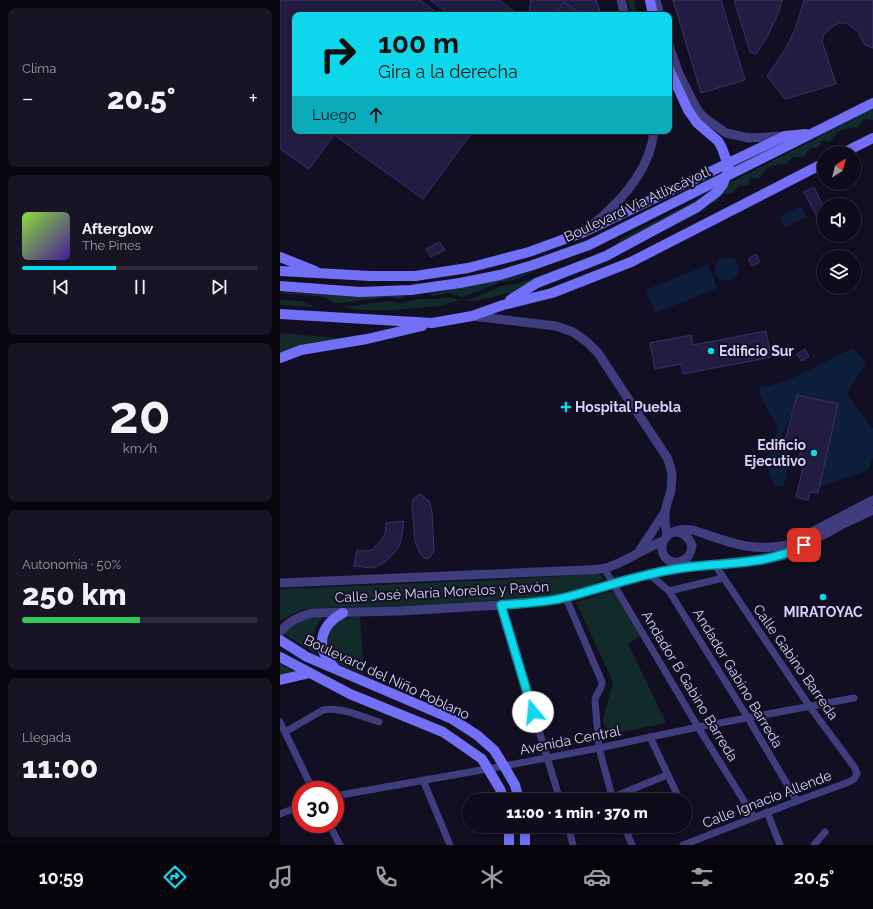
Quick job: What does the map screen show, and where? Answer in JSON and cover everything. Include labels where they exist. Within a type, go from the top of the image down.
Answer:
[{"type":"main road","points":[[650,0],[652,12]]},
{"type":"main road","points":[[503,304],[537,283],[613,253],[697,207],[717,192],[723,184],[728,168],[722,148],[718,141],[697,123],[688,110],[672,75]]},
{"type":"main road","name":"Boulevard Vía Atlixcáyotl","points":[[280,286],[360,292],[411,290],[460,283],[500,275],[589,245],[873,103]]},
{"type":"main road","points":[[280,271],[322,274],[415,276],[456,270],[529,252],[584,232],[785,136],[814,133]]},
{"type":"main road","points":[[857,146],[873,138]]},
{"type":"main road","points":[[280,358],[301,350],[367,339],[432,323],[472,316],[503,304],[552,293],[631,262],[817,167]]},
{"type":"main road","points":[[280,257],[322,274]]},
{"type":"main road","points":[[280,314],[432,323]]},
{"type":"main road","points":[[342,672],[333,667],[326,658],[322,648],[322,637],[326,626],[333,618],[343,613]]},
{"type":"main road","name":"Boulevard del Niño Poblano","points":[[280,640],[306,657],[452,719],[477,735],[494,750],[515,785],[517,793]]},
{"type":"main road","name":"Boulevard del Niño Poblano","points":[[280,657],[350,694],[443,732],[482,759],[501,793]]},
{"type":"main road","points":[[280,680],[310,673]]},
{"type":"main road","points":[[509,833],[509,845]]},
{"type":"main road","points":[[524,833],[525,845]]},
{"type":"street","points":[[621,0],[624,12]]},
{"type":"street","points":[[656,0],[659,12]]},
{"type":"street","points":[[672,54],[679,74],[698,111],[706,119],[726,133],[749,138],[785,136]]},
{"type":"street","points":[[584,232],[608,212],[628,192],[646,160],[653,134]]},
{"type":"street","points":[[472,316],[556,326],[572,332],[587,342],[598,353],[668,460],[672,474],[671,490],[665,511],[648,539],[638,552]]},
{"type":"street","name":"Calle José María Morelos y Pavón","points":[[280,583],[587,570],[604,568],[628,559],[668,536],[686,529],[744,547],[777,547],[787,545],[873,500]]},
{"type":"street","points":[[665,511],[665,523],[668,536],[662,549],[663,553],[670,560],[690,566],[715,565],[781,556],[792,552],[843,524],[873,510]]},
{"type":"street","points":[[668,536],[682,533],[687,536],[692,546],[689,556],[678,562],[669,570]]},
{"type":"street","name":"Calle Gabino Barreda","points":[[715,565],[810,707],[855,768],[857,774]]},
{"type":"street","name":"Calle José María Morelos y Pavón","points":[[280,632],[287,623],[298,617],[312,613],[343,613],[501,605],[566,598],[613,583],[690,566]]},
{"type":"street","name":"Andador B Gabino Barreda","points":[[604,568],[698,727],[754,817]]},
{"type":"street","name":"Andador Gabino Barreda","points":[[649,574],[669,591],[748,718],[797,801]]},
{"type":"street","points":[[669,591],[723,578]]},
{"type":"street","points":[[566,598],[602,682],[602,687],[595,698],[599,748],[609,793]]},
{"type":"street","points":[[501,605],[558,793]]},
{"type":"street","name":"Avenida Central","points":[[344,794],[489,769],[698,727],[854,698]]},
{"type":"street","points":[[284,732],[323,710],[330,708],[379,722]]},
{"type":"street","points":[[280,722],[308,781]]},
{"type":"street","points":[[650,737],[676,792]]},
{"type":"street","name":"Calle Ignacio Allende","points":[[683,845],[849,782],[854,779],[857,774]]},
{"type":"street","points":[[624,793],[667,775]]},
{"type":"street","points":[[423,780],[450,845]]},
{"type":"street","points":[[280,814],[292,809]]},
{"type":"street","points":[[768,812],[780,845]]},
{"type":"street","points":[[814,845],[825,832]]},
{"type":"street","points":[[334,833],[340,845]]},
{"type":"street","points":[[570,833],[574,845]]},
{"type":"street","points":[[627,833],[632,845]]},
{"type":"green space","points":[[627,0],[634,0],[636,12],[631,12]]},
{"type":"green space","points":[[873,109],[873,120],[865,119],[857,128],[841,130],[830,142],[822,141],[817,148],[811,148],[803,157],[792,157],[787,164],[770,167],[764,171],[759,179],[750,177],[748,185],[739,186],[732,193],[722,194],[715,203],[704,201],[707,209],[620,253],[614,246],[623,238]]},
{"type":"green space","points":[[611,249],[528,289],[474,301],[467,301],[501,286],[517,284]]},
{"type":"green space","points":[[534,271],[514,280],[500,282],[463,297],[448,293],[433,296],[428,294],[501,280]]},
{"type":"green space","points":[[280,292],[406,296],[400,299],[389,297],[334,303],[325,297]]},
{"type":"green space","points":[[447,297],[461,300],[440,306],[393,310],[358,310],[344,307],[389,301],[400,303],[419,299]]},
{"type":"green space","points":[[280,300],[302,301],[315,307],[280,305]]},
{"type":"green space","points":[[280,333],[349,339],[315,342],[280,354]]},
{"type":"green space","points":[[596,574],[602,575],[604,579],[583,589],[547,597],[407,606],[314,608],[297,612],[280,621],[280,589]]},
{"type":"green space","points":[[614,591],[642,635],[628,644],[666,723],[608,735],[603,720],[613,682],[576,602]]},
{"type":"green space","points":[[308,617],[323,617],[314,634],[316,654],[282,633],[285,629]]},
{"type":"green space","points":[[351,617],[360,617],[364,675],[342,666],[330,658],[327,654],[325,644],[327,634],[338,620]]},
{"type":"green space","points":[[280,664],[299,674],[280,676]]},
{"type":"water","points":[[801,206],[806,217],[785,228],[779,217]]},
{"type":"water","points":[[722,257],[732,257],[739,264],[739,274],[732,281],[722,281],[715,274],[715,264]]},
{"type":"water","points":[[708,265],[717,288],[655,313],[646,290]]},
{"type":"water","points":[[853,348],[866,362],[847,394],[873,429],[873,457],[868,470],[808,491],[829,402],[797,395],[792,414],[779,441],[790,444],[786,463],[789,464],[783,487],[774,486],[766,464],[778,427],[759,394],[760,388],[788,380]]},
{"type":"building","points":[[280,0],[420,0],[436,12],[292,12],[292,134],[471,134],[423,199],[334,135],[309,169],[280,149]]},
{"type":"building","points":[[430,0],[499,0],[515,12],[446,12]]},
{"type":"building","points":[[531,0],[596,0],[600,12],[529,12]]},
{"type":"building","points":[[531,0],[596,0],[600,12],[529,12]]},
{"type":"building","points":[[673,0],[721,0],[745,80],[701,93]]},
{"type":"building","points":[[734,0],[782,0],[778,14],[767,37],[756,54],[750,52]]},
{"type":"building","points":[[804,0],[873,0],[873,48],[865,45],[858,32],[846,23],[839,23],[833,26],[824,34],[822,41],[836,84],[785,99],[767,76],[785,50],[796,27]]},
{"type":"building","points":[[564,2],[578,12],[557,12]]},
{"type":"building","points":[[814,187],[819,198],[817,198],[817,217],[804,192]]},
{"type":"building","points":[[440,242],[445,250],[431,257],[426,249]]},
{"type":"building","points":[[756,254],[760,262],[752,266],[748,259]]},
{"type":"building","name":"Edificio Sur","points":[[766,331],[771,357],[683,374],[681,364],[655,369],[650,343],[691,335],[693,345]]},
{"type":"building","points":[[805,349],[809,357],[801,361],[797,354]]},
{"type":"building","name":"Edificio Ejecutivo","points":[[797,395],[838,404],[818,493],[810,492],[808,500],[796,497],[804,463],[798,462],[802,445],[785,441]]},
{"type":"building","points":[[420,494],[430,502],[432,513],[434,551],[427,559],[420,553],[415,542],[412,505],[413,499]]},
{"type":"building","points":[[404,521],[399,547],[385,562],[373,568],[354,566],[357,550],[372,550],[385,534],[386,523]]},
{"type":"place","name":"Edificio Sur","points":[[711,351]]},
{"type":"place","name":"Hospital Puebla","points":[[566,407]]},
{"type":"place","name":"Edificio Ejecutivo","points":[[814,453]]},
{"type":"place","name":"MIRATOYAC","points":[[823,597]]},
{"type":"route","points":[[533,712],[501,605],[566,598],[613,583],[690,566],[715,565],[781,556],[804,545]]}]
